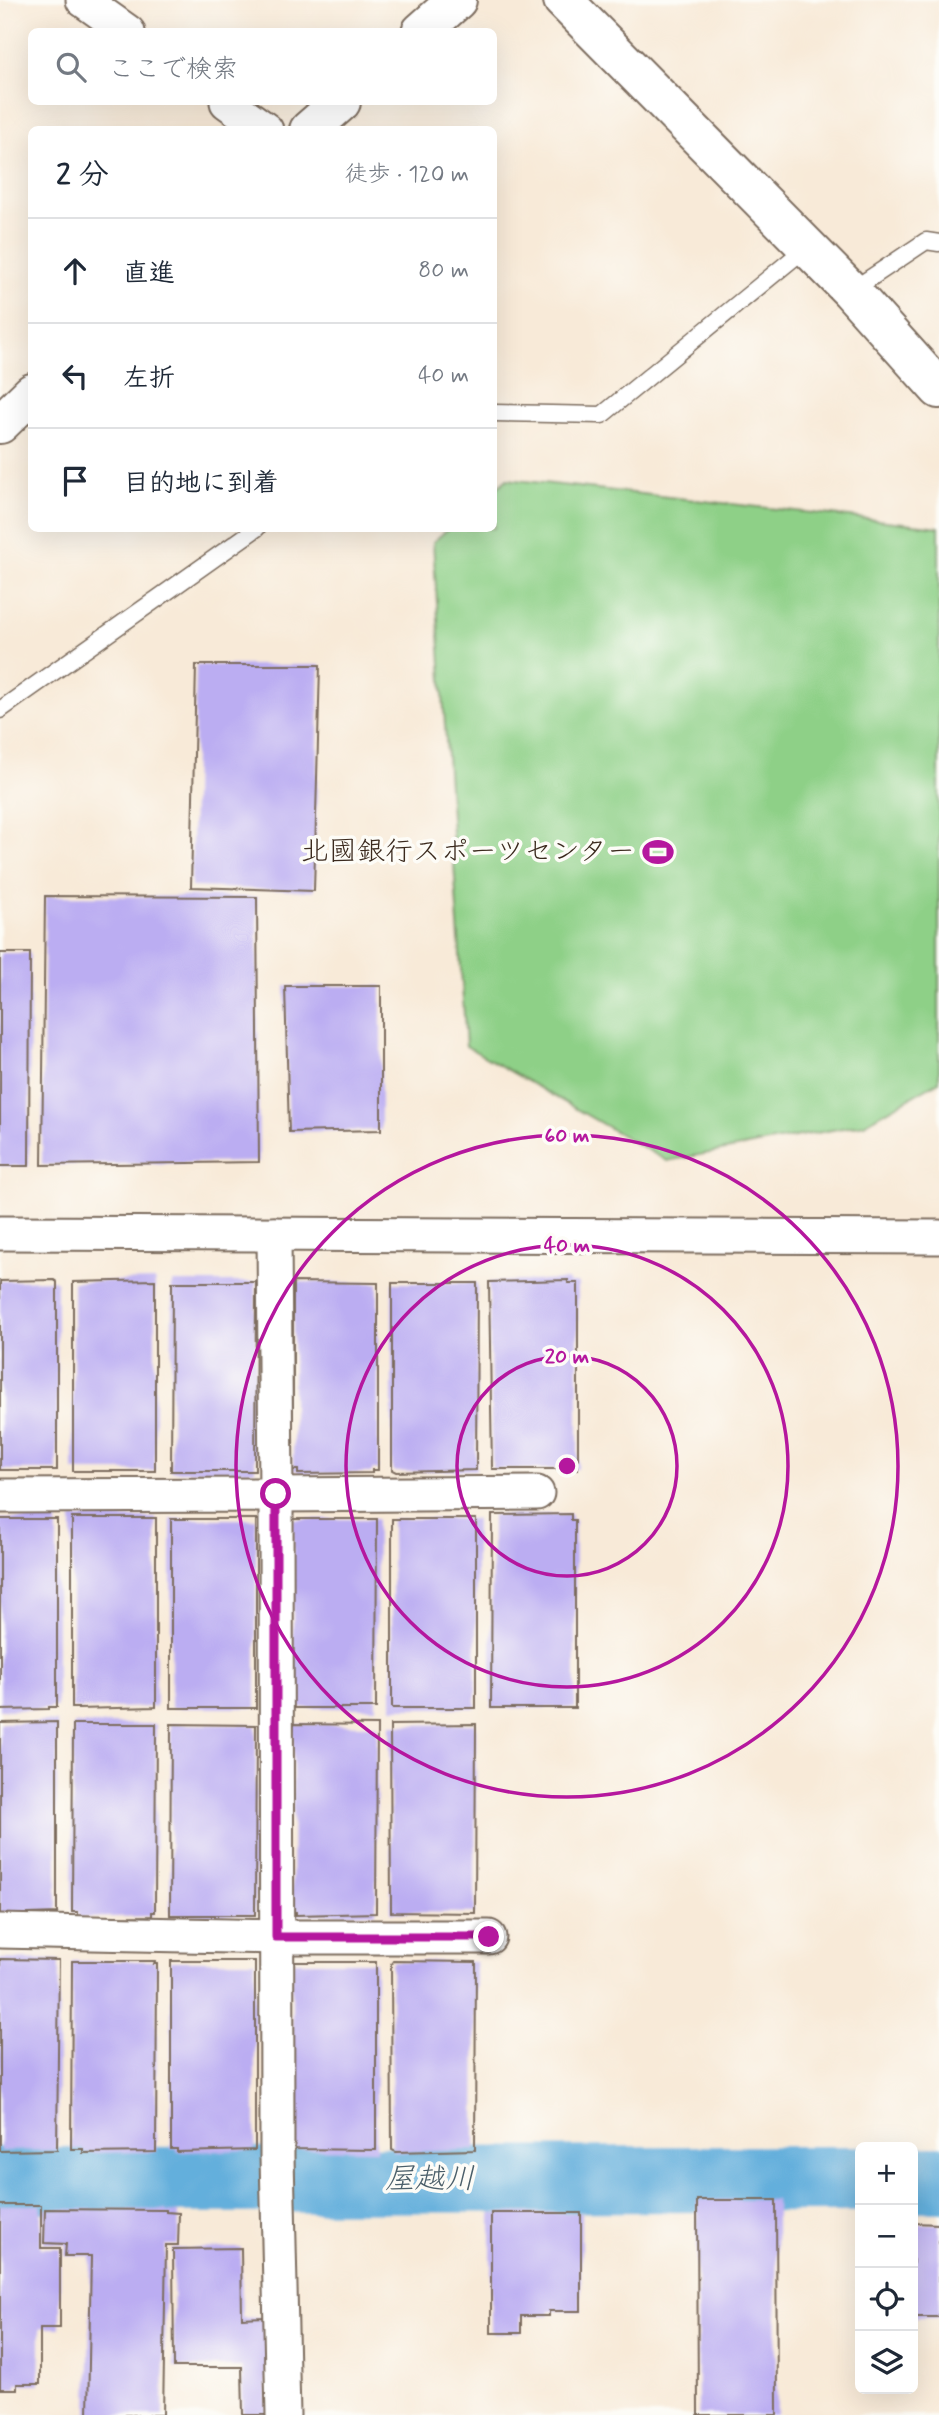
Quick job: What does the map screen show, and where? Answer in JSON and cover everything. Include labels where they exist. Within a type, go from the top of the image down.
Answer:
[{"type":"street","points":[[83,0],[122,28]]},
{"type":"street","points":[[426,28],[457,0]]},
{"type":"street","points":[[563,0],[851,291],[939,389]]},
{"type":"street","points":[[231,105],[260,126]]},
{"type":"street","points":[[314,126],[338,105]]},
{"type":"street","points":[[0,1233],[939,1237]]},
{"type":"street","points":[[274,1234],[277,2157],[283,2415]]},
{"type":"street","points":[[0,1496],[537,1493]]},
{"type":"street","points":[[0,1931],[276,1937],[489,1937]]},
{"type":"lane","points":[[851,291],[926,241],[939,243]]},
{"type":"lane","points":[[497,413],[601,415],[807,247]]},
{"type":"lane","points":[[0,710],[251,532]]},
{"type":"green space","points":[[507,479],[939,527],[939,1081],[864,1124],[667,1161],[466,1046],[433,542],[445,532],[497,532],[497,488]]},
{"type":"building","points":[[196,665],[320,665],[314,891],[191,887]]},
{"type":"building","points":[[45,896],[257,897],[259,1162],[42,1165]]},
{"type":"building","points":[[0,953],[30,953],[29,1166],[0,1166]]},
{"type":"building","points":[[285,986],[381,986],[381,1130],[289,1132]]},
{"type":"building","points":[[155,1280],[155,1471],[73,1471],[73,1282]]},
{"type":"building","points":[[568,1280],[568,1283],[578,1283],[578,1469],[492,1469],[489,1282]]},
{"type":"building","points":[[0,1281],[57,1282],[57,1470],[0,1470]]},
{"type":"building","points":[[172,1282],[256,1282],[255,1471],[171,1471]]},
{"type":"building","points":[[293,1282],[378,1283],[378,1470],[372,1470],[372,1473],[298,1474],[298,1470],[293,1470]]},
{"type":"building","points":[[392,1283],[477,1283],[476,1470],[392,1470]]},
{"type":"building","points":[[571,1514],[571,1520],[575,1520],[575,1708],[491,1708],[492,1515]]},
{"type":"building","points":[[72,1518],[156,1518],[156,1707],[72,1708]]},
{"type":"building","points":[[0,1519],[57,1519],[57,1707],[0,1710]]},
{"type":"building","points":[[171,1519],[256,1519],[256,1708],[171,1708]]},
{"type":"building","points":[[293,1519],[377,1519],[376,1708],[293,1708]]},
{"type":"building","points":[[392,1519],[476,1519],[476,1708],[392,1708]]},
{"type":"building","points":[[57,1722],[57,1913],[0,1915],[0,1723]]},
{"type":"building","points":[[73,1724],[156,1724],[155,1912],[152,1912],[152,1916],[78,1918],[78,1912],[72,1912]]},
{"type":"building","points":[[171,1724],[256,1725],[255,1915],[170,1915]]},
{"type":"building","points":[[293,1724],[377,1725],[376,1913],[296,1915],[296,1912],[292,1912]]},
{"type":"building","points":[[476,1724],[475,1913],[391,1912],[390,1725]]},
{"type":"building","points":[[0,1959],[59,1960],[57,2150],[0,2151]]},
{"type":"building","points":[[72,1961],[155,1961],[154,1964],[157,1964],[156,2152],[83,2153],[83,2149],[71,2149]]},
{"type":"building","points":[[171,1961],[255,1961],[255,2150],[177,2152],[177,2149],[171,2149]]},
{"type":"building","points":[[393,1961],[476,1962],[475,2150],[392,2150]]},
{"type":"building","points":[[292,1962],[376,1962],[376,2150],[292,2149]]},
{"type":"building","points":[[697,2200],[776,2200],[777,2415],[698,2415]]},
{"type":"building","points":[[0,2205],[41,2205],[41,2248],[60,2248],[60,2328],[40,2328],[40,2384],[17,2384],[17,2389],[0,2389]]},
{"type":"building","points":[[45,2209],[166,2210],[179,2213],[178,2245],[166,2245],[163,2415],[88,2415],[91,2256],[65,2256],[66,2244],[44,2243]]},
{"type":"building","points":[[491,2213],[581,2213],[581,2311],[549,2311],[549,2316],[521,2316],[521,2333],[491,2333]]},
{"type":"building","points":[[918,2223],[939,2224],[939,2317],[918,2317]]},
{"type":"building","points":[[241,2248],[242,2318],[266,2317],[267,2415],[243,2415],[242,2367],[174,2367],[173,2249]]},
{"type":"waterway","name":"屋越川","points":[[0,2180],[855,2179]]},
{"type":"waterway","name":"屋越川","points":[[918,2179],[939,2179]]},
{"type":"place","name":"北國銀行スポーツセンター","points":[[658,852]]},
{"type":"route","points":[[276,1494],[276,1937],[489,1937]]}]
